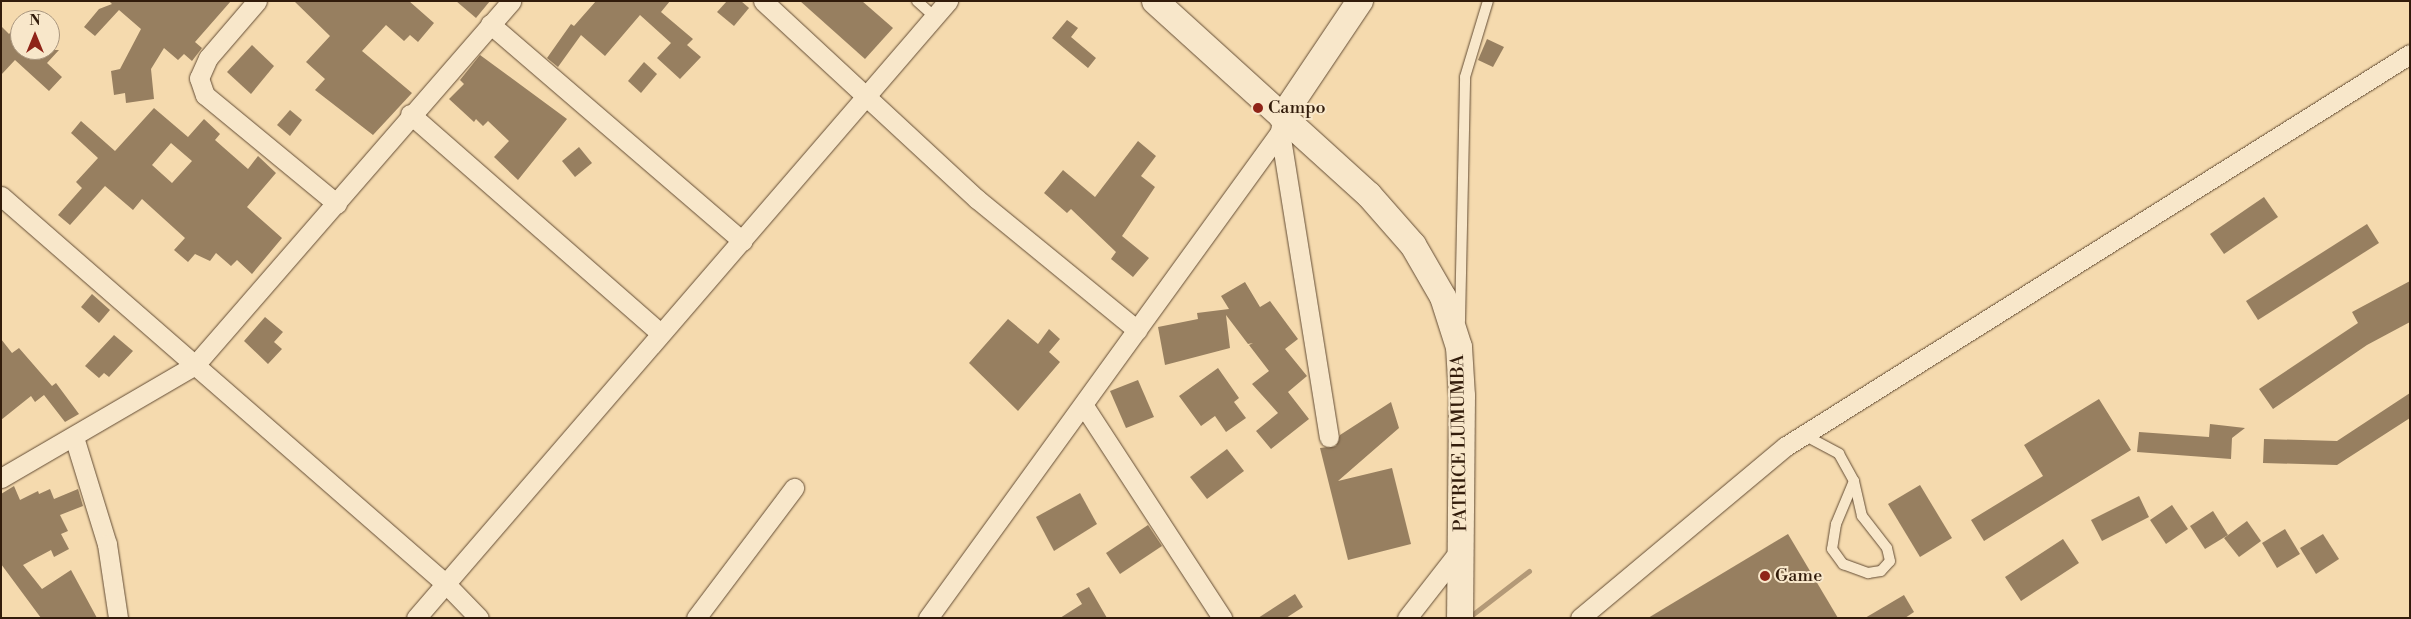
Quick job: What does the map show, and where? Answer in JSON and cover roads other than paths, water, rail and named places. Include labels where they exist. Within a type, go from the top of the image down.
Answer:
[{"type":"street","points":[[257,1],[208,58],[199,78],[206,95],[337,204]]},
{"type":"street","points":[[1,478],[195,365],[337,204],[410,114],[510,1]]},
{"type":"street","points":[[763,1],[977,199],[1137,330]]},
{"type":"street","points":[[416,618],[660,333],[868,97],[948,1]]},
{"type":"street","name":"PATRICE LUMUMBA","points":[[1155,1],[1281,124],[1369,195],[1413,245],[1443,297],[1459,350],[1462,396],[1460,607]]},
{"type":"street","points":[[928,618],[1084,406],[1281,124],[1360,1]]},
{"type":"street","points":[[490,24],[742,241]]},
{"type":"street","points":[[1580,618],[1804,435],[2410,54]]},
{"type":"street","points":[[410,114],[660,333]]},
{"type":"street","points":[[1281,124],[1329,436]]},
{"type":"street","points":[[1,196],[446,584],[479,618]]},
{"type":"street","points":[[1084,406],[1222,618]]},
{"type":"street","points":[[74,437],[107,544],[118,618]]},
{"type":"street","points":[[696,618],[794,488]]},
{"type":"street","points":[[1407,618],[1462,549]]},
{"type":"lane","points":[[917,1],[935,17]]},
{"type":"lane","points":[[1459,350],[1465,77],[1488,1]]},
{"type":"lane","points":[[1804,435],[1839,454],[1854,481],[1862,516],[1887,548],[1890,561],[1881,571],[1868,573],[1843,564],[1832,549],[1836,524],[1854,481]]},
{"type":"waterway","points":[[1468,618],[1529,571]]},
{"type":"place","name":"Campo","points":[[1258,108]]},
{"type":"place","name":"Game","points":[[1765,576]]}]
